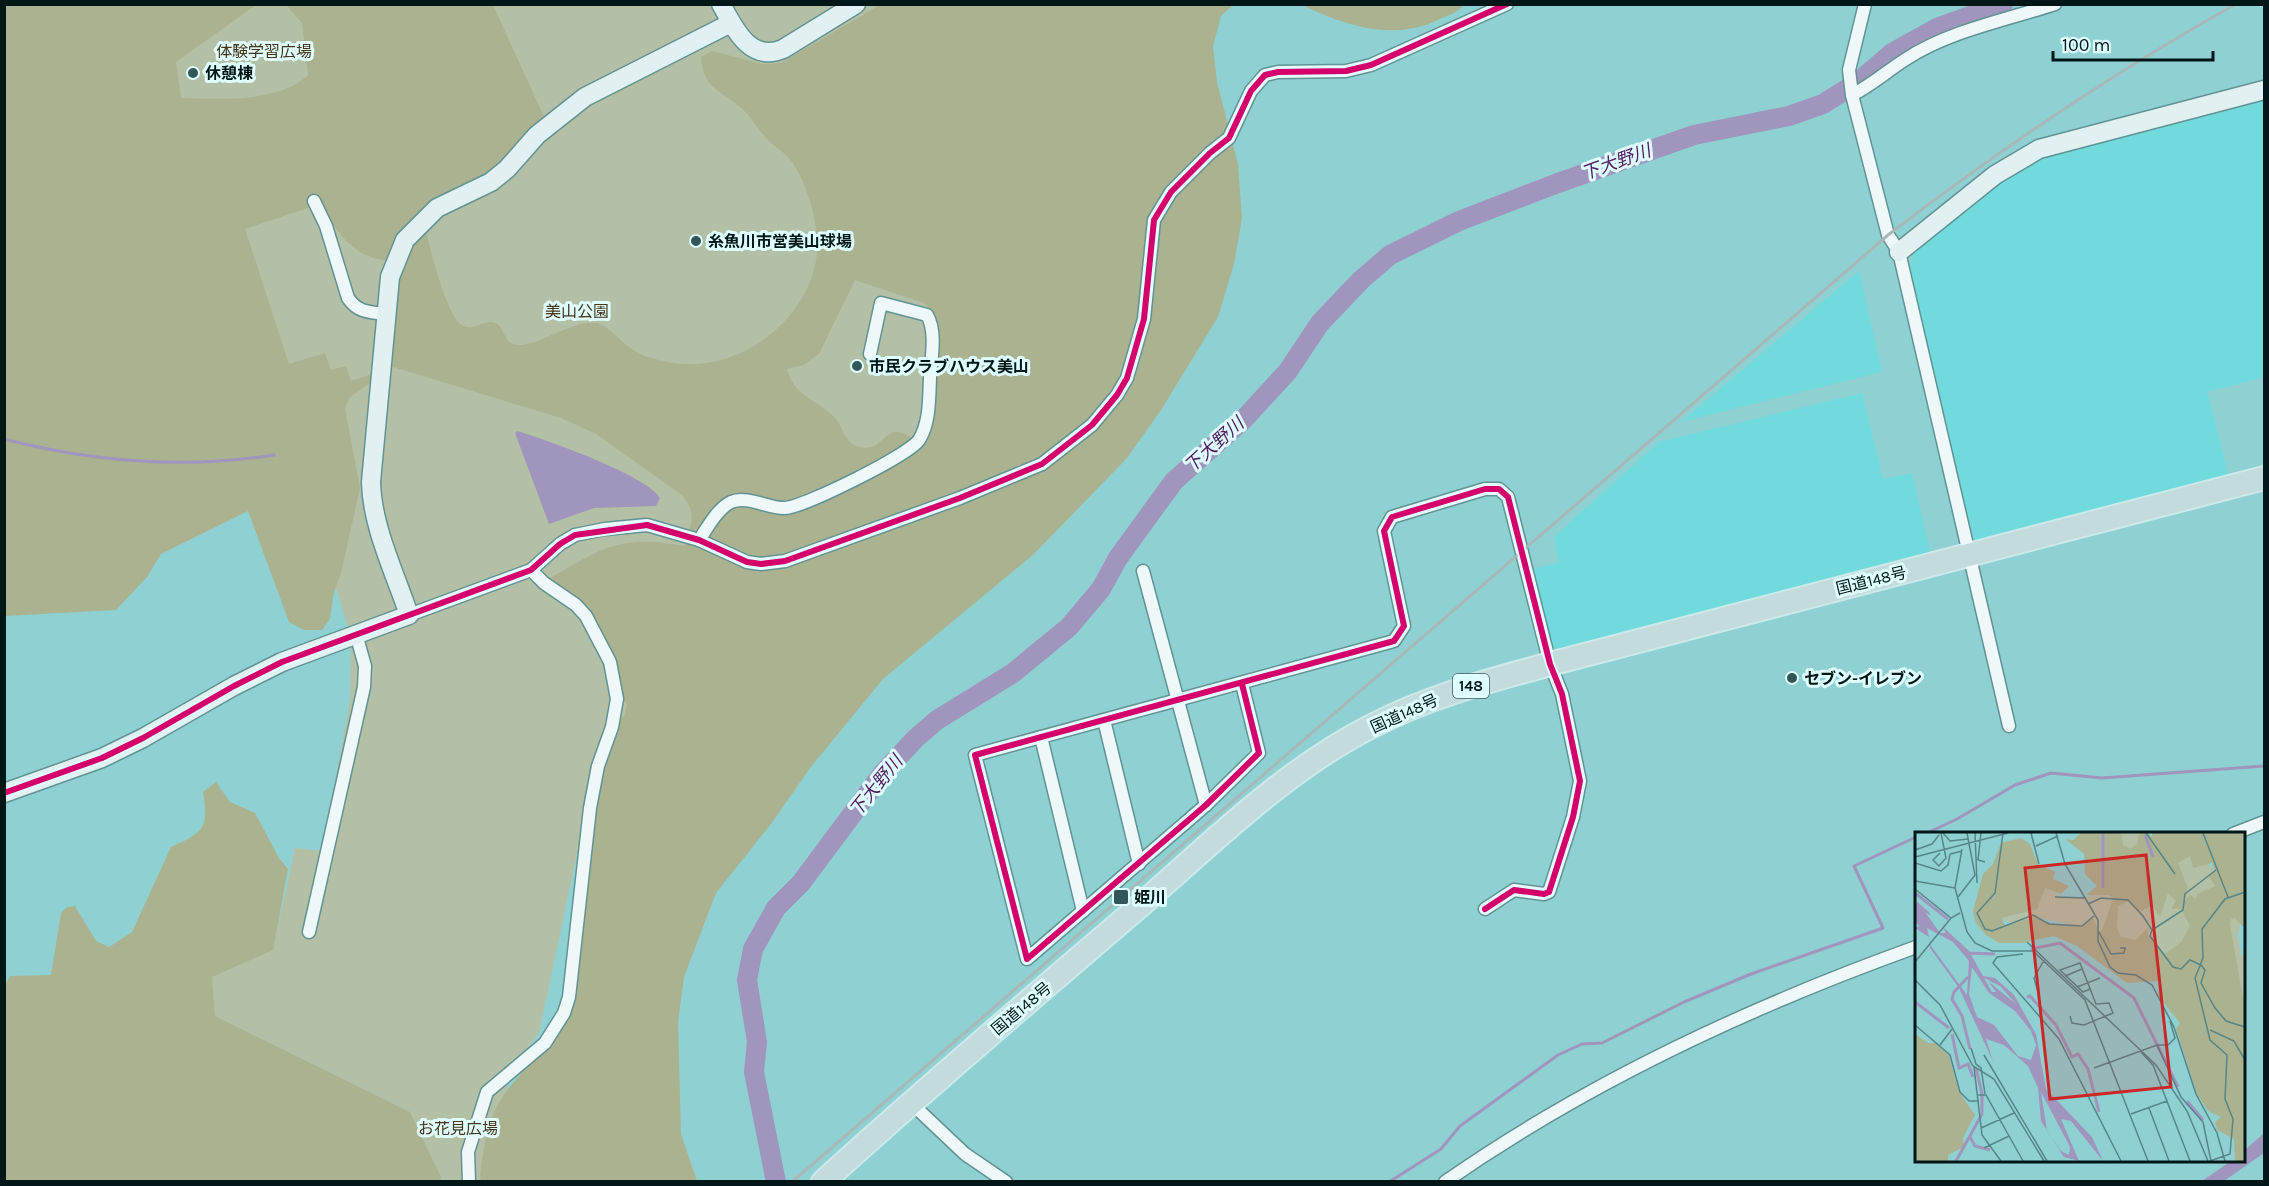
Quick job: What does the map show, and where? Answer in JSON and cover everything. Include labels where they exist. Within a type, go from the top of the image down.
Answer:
[{"type":"highway","name":"国道148号","points":[[823,1182],[910,1102],[1304,767],[1338,745],[1401,712],[1457,691],[1550,664],[2265,478]]},
{"type":"street","points":[[721,4],[731,23],[749,46],[771,54],[856,4]]},
{"type":"street","points":[[4,794],[102,758],[263,672],[356,634],[531,570],[560,544],[575,535],[605,529],[647,525],[699,540],[747,562],[761,564],[785,561],[960,498],[1042,464],[1092,425],[1117,395],[1127,378],[1144,319],[1154,220],[1172,192],[1210,153],[1229,138],[1251,91],[1265,75],[1278,72],[1346,71],[1371,64],[1507,4]]},
{"type":"street","points":[[1865,4],[1849,70],[1852,95],[1888,235],[1899,252],[2009,726]]},
{"type":"street","points":[[1852,95],[1871,86],[1906,59],[1939,42],[2055,4]]},
{"type":"street","points":[[409,615],[378,523],[371,492],[390,277],[405,240],[437,208],[491,182],[507,169],[537,135],[585,97],[731,23]]},
{"type":"street","points":[[1899,252],[1995,175],[2039,149],[2265,90]]},
{"type":"street","points":[[314,201],[326,226],[348,298],[354,308],[386,314]]},
{"type":"street","points":[[699,540],[720,510],[733,501],[757,502],[785,508],[806,502],[885,465],[917,443],[925,427],[929,396],[932,330],[927,315],[881,303],[870,354]]},
{"type":"street","points":[[1242,684],[1259,753],[1206,805],[1027,959],[975,755],[1394,641],[1404,626],[1384,531],[1392,517],[1485,489],[1499,489],[1508,497],[1550,664],[1562,694],[1580,781],[1573,817],[1549,892],[1544,894],[1514,890],[1485,909]]},
{"type":"street","points":[[469,1182],[468,1152],[487,1092],[545,1043],[564,1013],[569,997],[590,808],[598,766],[612,726],[617,699],[610,662],[586,616],[576,605],[544,583],[531,570]]},
{"type":"street","points":[[1143,571],[1206,805]]},
{"type":"street","points":[[309,932],[364,687],[365,666],[356,634]]},
{"type":"street","points":[[1104,720],[1139,864]]},
{"type":"street","points":[[1041,737],[1083,911]]},
{"type":"street","points":[[2238,832],[2265,822]]},
{"type":"street","points":[[1445,1182],[1498,1144],[1692,1040],[1804,991],[1915,948]]},
{"type":"street","points":[[910,1102],[964,1154],[1006,1182]]},
{"type":"shaded area","points":[[2264,96],[2264,377],[2207,392],[2229,477],[1974,550],[1910,267],[1916,248],[2026,162]]},
{"type":"shaded area","points":[[1859,271],[1882,372],[1681,422]]},
{"type":"shaded area","points":[[1862,393],[1883,479],[1912,473],[1931,556],[1553,655],[1533,569],[1559,562],[1554,537],[1659,442]]},
{"type":"shaded area","points":[[517,431],[594,459],[637,479],[652,489],[660,498],[656,506],[594,508],[549,524],[515,433]]},
{"type":"shaded area","points":[[2264,1133],[2264,1153],[2224,1181],[2202,1181],[2230,1162],[2245,1162],[2245,1150]]},
{"type":"green space","name":"美山公園","points":[[4,5],[1059,5],[1061,328],[585,816],[539,1033],[507,1076],[514,1181],[440,1181],[441,1177],[410,1112],[215,1016],[212,977],[273,949],[295,848],[322,851],[350,701],[351,637],[320,536]]},
{"type":"green space","points":[[5,5],[256,5],[176,62],[181,98],[230,99],[281,91],[308,75],[302,23],[286,5],[493,5],[545,119],[501,164],[422,216],[437,274],[455,318],[466,327],[492,322],[500,326],[512,344],[517,345],[537,341],[581,324],[600,324],[640,354],[669,362],[691,364],[726,359],[745,351],[764,340],[780,326],[794,310],[805,292],[813,273],[817,253],[814,215],[806,189],[794,165],[766,138],[744,110],[713,87],[705,75],[701,57],[712,51],[762,64],[781,63],[880,5],[1233,5],[1221,16],[1213,46],[1217,82],[1238,164],[1242,218],[1234,264],[1218,317],[1161,410],[1127,458],[1034,554],[883,679],[810,768],[771,824],[716,893],[684,977],[678,1022],[681,1134],[697,1181],[481,1182],[480,1175],[489,1127],[500,1101],[556,1033],[567,1015],[587,855],[603,766],[613,733],[625,715],[627,704],[621,698],[596,623],[576,597],[548,579],[612,546],[643,542],[685,546],[692,514],[682,495],[596,434],[561,418],[393,367],[350,397],[345,408],[360,488],[341,573],[334,592],[330,619],[322,630],[304,630],[289,622],[248,511],[161,554],[147,577],[116,610],[5,616]],"holes":[[[323,203],[333,224],[347,242],[365,255],[388,261],[378,372],[351,381],[346,366],[331,370],[325,353],[289,364],[245,229]],[[855,280],[924,303],[932,311],[935,324],[921,445],[908,435],[899,432],[886,436],[875,446],[867,448],[853,444],[834,417],[800,392],[790,378],[787,369],[804,365],[819,354]]]},
{"type":"green space","points":[[1302,5],[1464,5],[1459,10],[1423,26],[1388,30],[1353,25]]},
{"type":"green space","points":[[216,782],[230,802],[255,813],[279,858],[288,869],[273,950],[212,977],[215,1016],[410,1112],[441,1177],[440,1181],[5,1181],[4,987],[10,976],[51,975],[61,913],[67,907],[75,906],[96,941],[109,947],[132,932],[171,847],[191,837],[202,827],[205,814],[203,792]]},
{"type":"waterway","name":"下大野川","points":[[776,1182],[754,1072],[757,1042],[747,980],[753,949],[776,908],[801,883],[883,773],[916,738],[937,720],[1013,673],[1069,627],[1101,589],[1118,558],[1174,481],[1243,420],[1288,371],[1320,323],[1361,280],[1390,255],[1459,221],[1558,183],[1694,135],[1789,116],[1823,104],[1858,82],[1892,53],[1937,28],[2003,4]]},
{"type":"waterway","points":[[4,439],[71,453],[139,461],[206,462],[274,455]]},
{"type":"waterway","points":[[1929,832],[1957,819],[2015,785],[2051,773],[2102,778],[2264,766]]},
{"type":"waterway","points":[[1389,1182],[1441,1149],[1460,1126],[1558,1055],[1582,1044],[1602,1043],[1684,1002],[1751,974],[1883,928],[1854,866],[1915,837]]},
{"type":"railway","points":[[792,1182],[1888,235],[2058,113],[2146,57],[2236,4]]},
{"type":"cycle path","points":[[4,793],[102,758],[282,662],[531,570],[560,544],[575,535],[647,525],[699,540],[747,562],[761,564],[785,561],[960,498],[1042,464],[1092,425],[1117,395],[1127,378],[1144,319],[1154,220],[1171,192],[1210,153],[1229,138],[1251,91],[1265,75],[1278,72],[1346,71],[1371,65],[1507,4]]},
{"type":"cycle path","points":[[1242,684],[1259,753],[1206,805],[1027,959],[975,755],[1394,641],[1404,626],[1384,531],[1392,517],[1485,489],[1499,489],[1508,497],[1550,664],[1562,694],[1580,781],[1573,817],[1549,892],[1544,894],[1514,890],[1485,909]]},
{"type":"place","name":"休憩棟","points":[[193,73]]},
{"type":"place","name":"糸魚川市営美山球場","points":[[696,241]]},
{"type":"place","name":"市民クラブハウス美山","points":[[857,366]]},
{"type":"place","name":"セブン-イレブン","points":[[1792,678]]},
{"type":"place","name":"姫川","points":[[1121,897]]},
{"type":"park label","name":"体験学習広場","points":[[264,51]]},
{"type":"park label","name":"お花見広場","points":[[458,1128]]}]
